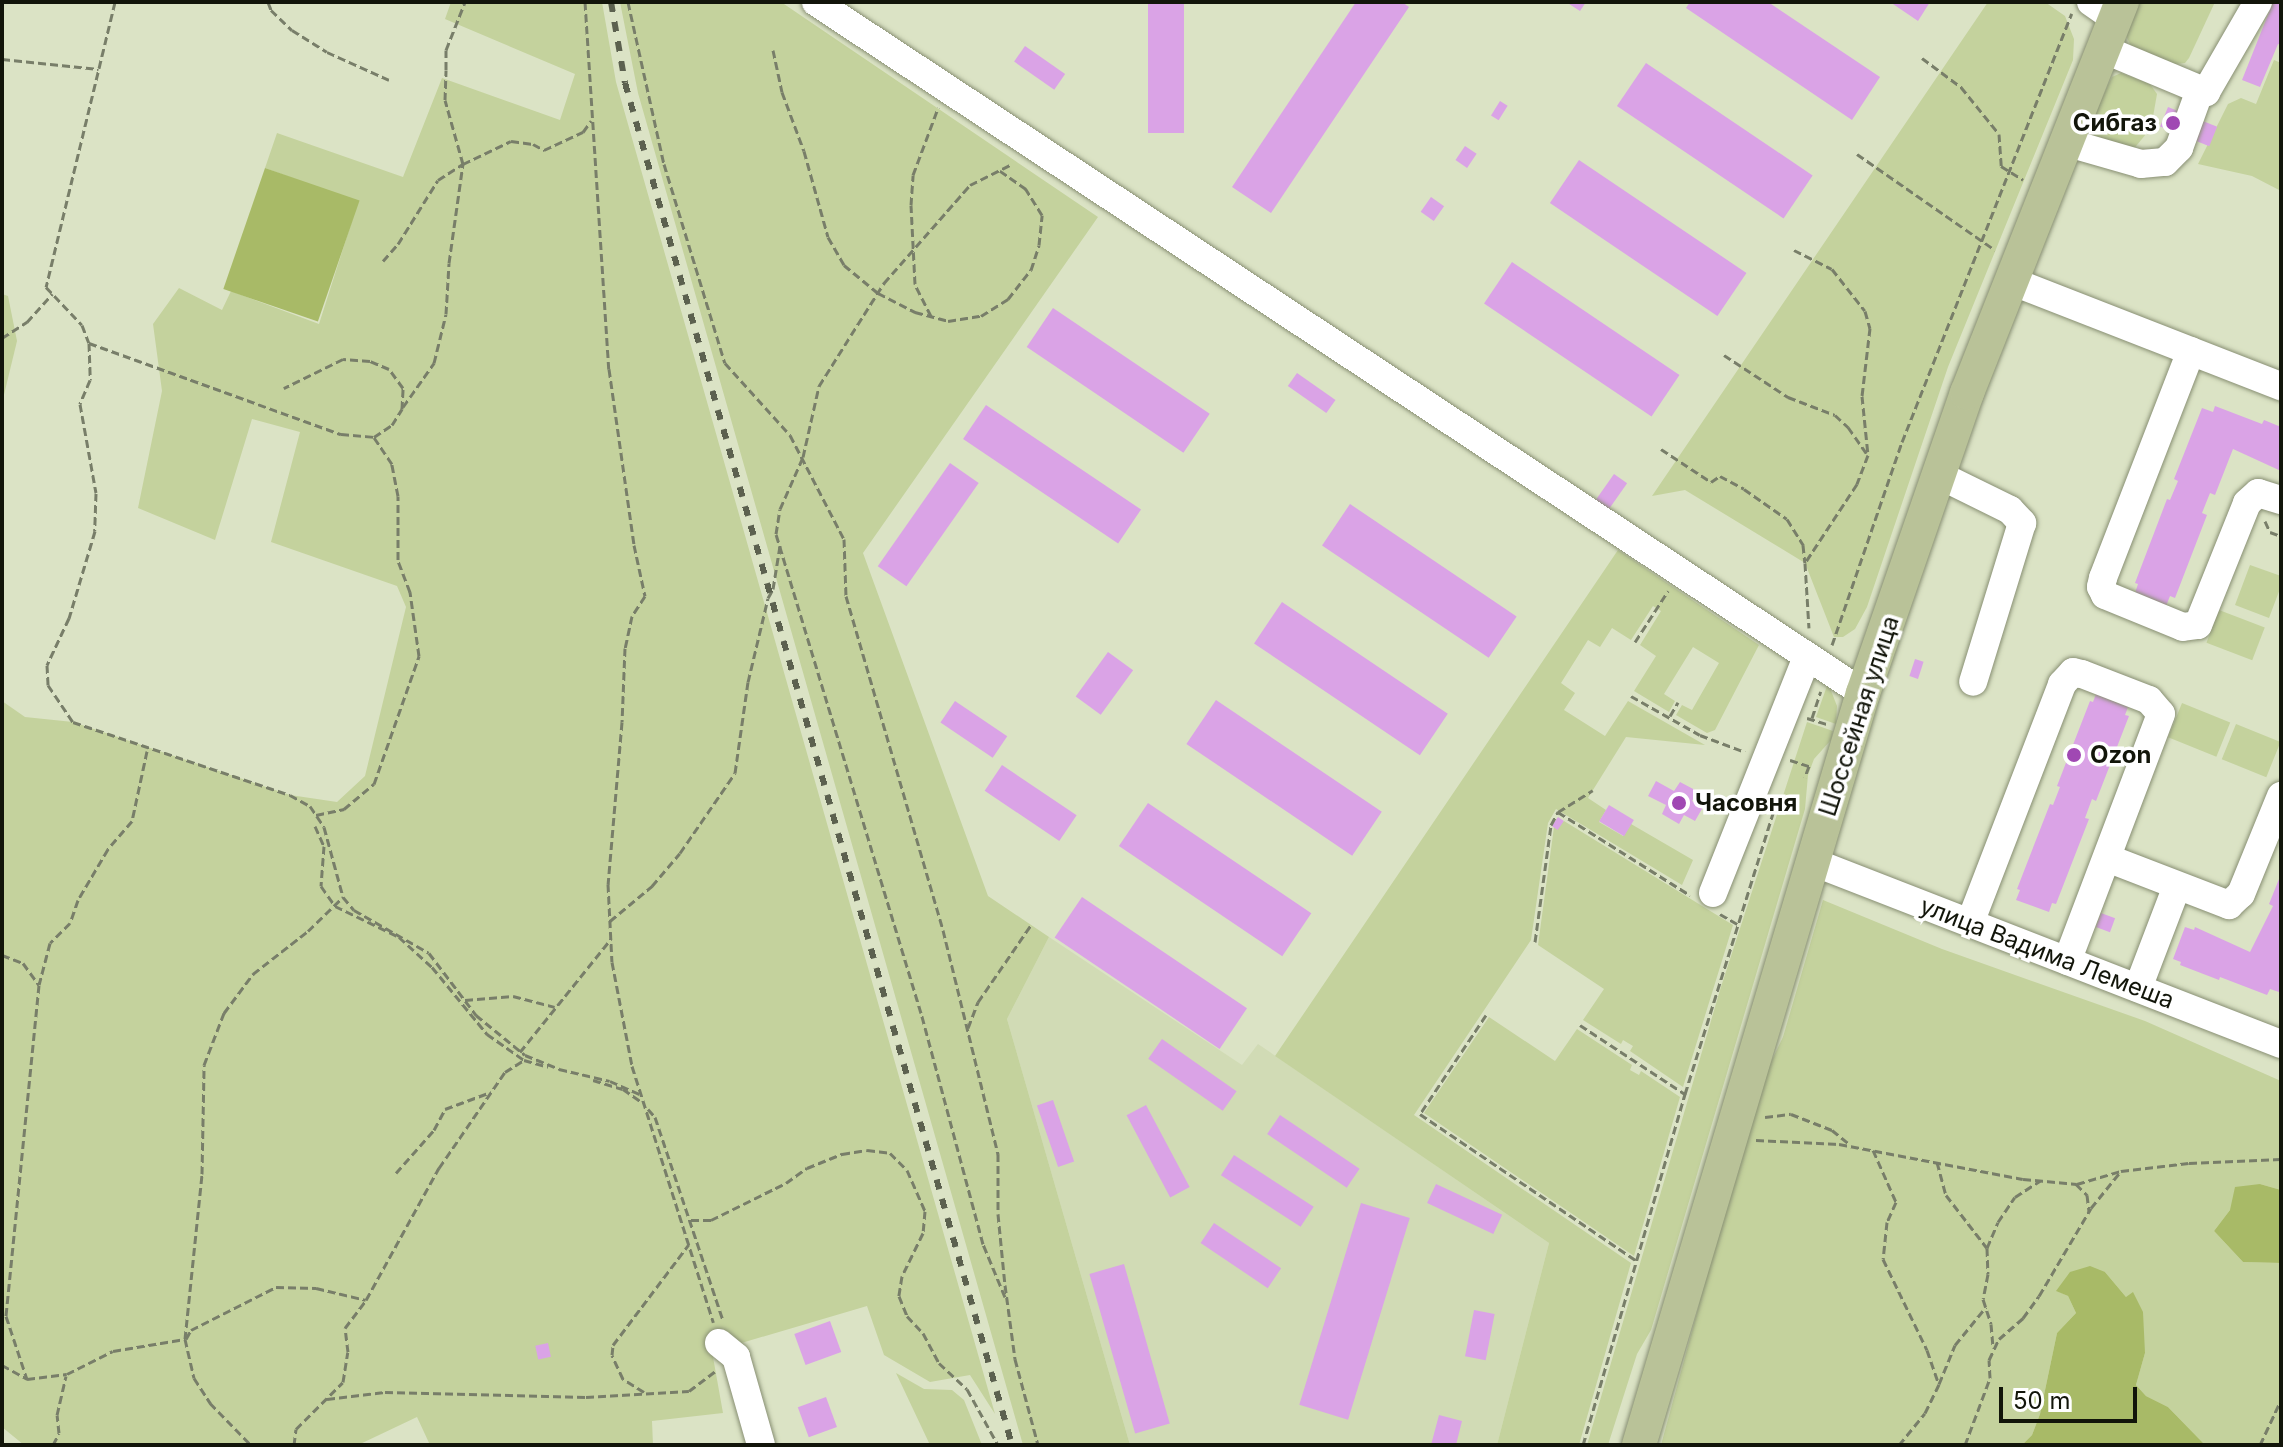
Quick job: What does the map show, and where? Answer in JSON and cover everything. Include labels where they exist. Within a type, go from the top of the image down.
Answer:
[{"type":"main road","name":"Шоссейная улица","points":[[1639,1445],[1863,693],[1939,475],[2065,142],[2108,18]]},
{"type":"street","points":[[816,2],[1863,693]]},
{"type":"street","points":[[2108,18],[2206,92],[2258,2]]},
{"type":"street","points":[[2065,142],[2141,164],[2165,162],[2179,148],[2200,90]]},
{"type":"street","points":[[2015,271],[2191,351],[2281,386]]},
{"type":"street","points":[[2191,351],[2103,578],[2101,587],[2105,595],[2183,627],[2198,625],[2247,503],[2258,493],[2281,500]]},
{"type":"street","points":[[1939,475],[2010,510],[2022,523],[1973,682]]},
{"type":"street","points":[[1707,900],[1815,664]]},
{"type":"street","points":[[1970,923],[2062,684],[2073,672],[2149,700],[2161,714],[2067,961]]},
{"type":"street","points":[[2107,858],[2223,904],[2236,901],[2281,796]]},
{"type":"street","name":"улица Вадима Лемеша","points":[[1813,862],[2281,1044]]},
{"type":"street","points":[[2138,988],[2177,886]]},
{"type":"street","points":[[727,1350],[761,1445]]},
{"type":"path","points":[[115,2],[46,287],[82,325],[89,343],[90,380],[80,404],[96,493],[95,531],[69,618],[47,665],[48,685],[73,722],[290,795],[310,806],[332,848],[343,897],[354,910],[429,953],[476,1015],[520,1052],[559,1069],[610,1081],[642,1095]]},
{"type":"path","points":[[268,2],[271,10],[292,30],[327,52],[389,80]]},
{"type":"path","points":[[89,343],[341,434],[374,437],[392,425],[434,363],[446,314],[449,263],[463,164],[445,100],[446,50],[465,2]]},
{"type":"path","points":[[585,2],[609,369],[634,545],[645,596],[632,616],[625,648],[608,884],[611,939],[629,1051],[689,1244],[727,1350]]},
{"type":"path","points":[[628,2],[664,164],[725,363],[790,435],[844,539],[846,596],[872,679],[968,1028],[998,1154],[998,1214],[1015,1359],[1038,1445]]},
{"type":"path","points":[[1815,664],[1834,637],[1902,442],[2077,2]]},
{"type":"path","points":[[773,50],[782,92],[804,151],[828,237],[844,265],[878,293],[948,321],[981,316],[1008,299],[1031,270],[1039,245],[1042,215],[1026,189],[999,171]]},
{"type":"path","points":[[1922,58],[1961,87],[1999,134],[2001,166],[2009,174],[2045,191]]},
{"type":"path","points":[[2,59],[98,69]]},
{"type":"path","points":[[931,316],[915,284],[911,252],[913,175],[938,108]]},
{"type":"path","points":[[383,261],[438,180],[511,141],[533,144],[544,150],[583,132],[591,121]]},
{"type":"path","points":[[1857,154],[2015,271]]},
{"type":"path","points":[[1008,1303],[983,1244],[921,1013],[776,534],[780,509],[803,457],[819,386],[878,293],[911,252],[970,185],[1010,165]]},
{"type":"path","points":[[1794,250],[1832,269],[1865,311],[1870,328],[1862,396],[1868,455],[1857,484],[1805,563]]},
{"type":"path","points":[[2,338],[27,322],[52,294]]},
{"type":"path","points":[[1724,355],[1788,397],[1835,415],[1868,455]]},
{"type":"path","points":[[284,388],[343,359],[370,361],[389,369],[403,388],[402,409]]},
{"type":"path","points":[[316,815],[344,809],[374,784],[419,656],[410,592],[398,560],[398,496],[392,464],[374,437]]},
{"type":"path","points":[[1661,449],[1711,482],[1720,476],[1744,489],[1787,519],[1803,545],[1815,664],[1812,719]]},
{"type":"path","points":[[610,921],[652,886],[680,853],[730,782],[780,545]]},
{"type":"path","points":[[1635,642],[1679,574]]},
{"type":"path","points":[[1631,696],[1700,735],[1743,752]]},
{"type":"path","points":[[1669,718],[1678,702]]},
{"type":"path","points":[[1804,717],[1841,729]]},
{"type":"path","points":[[27,1379],[6,1316],[39,985],[50,943],[70,923],[78,900],[108,849],[132,821],[147,749]]},
{"type":"path","points":[[1787,771],[1791,759],[1809,766],[1805,777]]},
{"type":"path","points":[[1535,942],[1551,825],[1558,812],[1593,790]]},
{"type":"path","points":[[1583,1445],[1685,1094],[1779,794]]},
{"type":"path","points":[[1558,812],[1707,900],[1737,924]]},
{"type":"path","points":[[315,826],[324,846],[321,886],[335,906],[399,937],[432,967],[487,1034],[524,1060],[623,1089],[637,1096],[655,1117],[727,1350]]},
{"type":"path","points":[[251,1445],[210,1403],[194,1378],[185,1339],[202,1174],[204,1065],[224,1013],[253,974],[308,931],[343,897]]},
{"type":"path","points":[[968,1028],[978,1002],[1031,925]]},
{"type":"path","points":[[520,1052],[611,939]]},
{"type":"path","points":[[2,955],[23,963],[39,985]]},
{"type":"path","points":[[465,1000],[513,996],[556,1008]]},
{"type":"path","points":[[1486,1015],[1420,1114],[1637,1261]]},
{"type":"path","points":[[1580,1025],[1685,1094]]},
{"type":"path","points":[[294,1445],[296,1429],[343,1382],[348,1352],[345,1328],[366,1300],[439,1168],[505,1072],[531,1058]]},
{"type":"path","points":[[396,1173],[434,1130],[445,1109],[491,1092]]},
{"type":"path","points":[[1731,1134],[1772,1114],[1791,1114],[1832,1130],[1852,1146]]},
{"type":"path","points":[[1731,1134],[1852,1146],[2041,1181],[2076,1184],[2121,1171],[2189,1163],[2281,1159]]},
{"type":"path","points":[[677,1206],[692,1220],[711,1220],[786,1183],[807,1168],[842,1154],[867,1150],[890,1153],[907,1170],[925,1211],[923,1233],[902,1276],[899,1296],[907,1316],[923,1333],[939,1363],[967,1389],[998,1445]]},
{"type":"path","points":[[1873,1150],[1896,1202],[1887,1222],[1883,1259],[1927,1350],[1939,1384]]},
{"type":"path","points":[[1937,1162],[1946,1195],[1987,1248]]},
{"type":"path","points":[[1993,1352],[1999,1339],[2023,1318],[2039,1296],[2089,1212],[2121,1171]]},
{"type":"path","points":[[1965,1445],[1990,1378],[1993,1352],[1991,1324],[1983,1299],[1988,1274],[1987,1248],[1998,1222],[2015,1197],[2041,1181]]},
{"type":"path","points":[[2076,1184],[2087,1195],[2089,1212]]},
{"type":"path","points":[[646,1394],[623,1379],[612,1355],[613,1345],[689,1244]]},
{"type":"path","points":[[2,1365],[27,1379],[67,1374],[113,1351],[185,1339],[191,1330],[276,1287],[316,1288],[366,1300]]},
{"type":"path","points":[[1899,1445],[1925,1413],[1955,1345],[1986,1307]]},
{"type":"path","points":[[327,1399],[385,1392],[586,1397],[689,1391],[727,1350]]},
{"type":"path","points":[[53,1445],[59,1433],[57,1415],[67,1374]]},
{"type":"path","points":[[2260,1445],[2281,1400]]},
{"type":"shaded area","points":[[451,2],[602,2],[616,82],[995,1414],[970,1375],[930,1382],[884,1355],[867,1306],[738,1344],[713,1357],[723,1413],[652,1421],[653,1445],[430,1445],[417,1417],[358,1445],[24,1445],[2,1427],[2,701],[25,717],[73,722],[290,795],[337,802],[365,776],[406,607],[397,586],[271,542],[300,432],[252,419],[215,540],[138,508],[162,391],[153,324],[179,288],[222,310],[231,291],[319,324],[358,202],[265,168],[277,133],[403,177],[442,78],[560,120],[575,74],[445,19]]},
{"type":"shaded area","points":[[620,2],[781,2],[1098,217],[863,553],[988,896],[1049,937],[1007,1019],[1130,1445],[1023,1445],[638,93]]},
{"type":"shaded area","points":[[1988,2],[2045,2],[2065,16],[2074,39],[2073,60],[1948,367],[1867,607],[1855,629],[1843,637],[1834,637],[1805,563],[1685,490],[1652,496]]},
{"type":"shaded area","points":[[2138,2],[2215,2],[2185,63],[2167,65],[2133,50],[2126,29]]},
{"type":"shaded area","points":[[2274,60],[2281,63],[2281,191],[2252,176],[2198,164],[2228,104],[2241,98],[2256,104]]},
{"type":"shaded area","points":[[2121,73],[2150,84],[2157,94],[2151,128],[2132,151],[2094,138],[2090,133],[2090,125],[2112,77]]},
{"type":"shaded area","points":[[265,168],[360,201],[318,322],[223,289]]},
{"type":"shaded area","points":[[2,294],[8,296],[17,341],[2,403]]},
{"type":"shaded area","points":[[1618,550],[1759,645],[1715,730],[1707,733],[1676,715],[1682,705],[1692,710],[1719,663],[1693,647],[1664,694],[1675,701],[1669,712],[1634,691],[1656,656],[1640,645],[1661,611],[1653,606],[1631,640],[1612,628],[1600,647],[1588,640],[1561,683],[1575,693],[1564,710],[1605,736],[1628,701],[1705,745],[1626,737],[1588,798],[1606,810],[1599,822],[1623,836],[1631,824],[1693,860],[1682,885],[1556,809],[1548,823],[1531,940],[1414,1115],[1631,1263],[1579,1445],[1497,1445],[1549,1243],[1275,1056]]},
{"type":"shaded area","points":[[2250,565],[2281,576],[2281,586],[2269,618],[2235,605]]},
{"type":"shaded area","points":[[2219,610],[2265,628],[2252,660],[2206,643]]},
{"type":"shaded area","points":[[1828,683],[1837,706],[1836,724],[1816,717]]},
{"type":"shaded area","points":[[2182,703],[2230,722],[2216,757],[2168,737]]},
{"type":"shaded area","points":[[1807,722],[1833,731],[1831,740],[1814,759],[1808,775],[1805,809],[1651,1330],[1637,1354],[1608,1445],[1587,1445],[1720,990]]},
{"type":"shaded area","points":[[2236,724],[2281,742],[2266,777],[2222,759]]},
{"type":"shaded area","points":[[1564,821],[1733,925],[1683,1087],[1630,1051],[1633,1046],[1623,1040],[1621,1044],[1583,1020],[1604,989],[1538,945],[1554,827]]},
{"type":"shaded area","points":[[1823,900],[1942,949],[2145,1021],[2281,1081],[2281,1190],[2260,1184],[2230,1210],[2214,1231],[2243,1262],[2281,1263],[2281,1445],[2205,1445],[2168,1407],[2146,1396],[2136,1385],[2145,1353],[2126,1297],[2105,1272],[2057,1291],[2068,1296],[2076,1313],[2057,1333],[2040,1414],[2032,1435],[2022,1445],[1661,1445],[1698,1309],[1707,1260],[1769,1066],[1783,1037]]},
{"type":"shaded area","points":[[1049,937],[1242,1065],[1258,1044],[1549,1243],[1497,1445],[1130,1445],[1007,1019]]},
{"type":"shaded area","points":[[1489,1017],[1555,1061],[1577,1029],[1632,1065],[1630,1070],[1639,1075],[1641,1071],[1680,1097],[1634,1256],[1424,1113]]},
{"type":"shaded area","points":[[2260,1184],[2281,1190],[2281,1263],[2243,1262],[2214,1231],[2230,1210],[2235,1187]]},
{"type":"shaded area","points":[[2090,1266],[2105,1272],[2126,1297],[2133,1292],[2143,1312],[2145,1353],[2136,1385],[2146,1396],[2168,1407],[2205,1445],[2022,1445],[2032,1435],[2040,1414],[2057,1333],[2076,1313],[2068,1296],[2056,1291],[2070,1272]]},
{"type":"shaded area","points":[[896,1373],[924,1389],[952,1390],[964,1400],[982,1445],[930,1445]]},
{"type":"building","points":[[1148,2],[1184,2],[1184,133],[1148,133]]},
{"type":"building","points":[[1356,2],[1402,2],[1409,7],[1271,213],[1232,187]]},
{"type":"building","points":[[1566,2],[1586,2],[1580,11]]},
{"type":"building","points":[[1690,2],[1768,2],[1880,77],[1852,120],[1686,8]]},
{"type":"building","points":[[1890,2],[1930,2],[1918,21]]},
{"type":"building","points":[[2273,2],[2281,4],[2281,45],[2278,44],[2260,87],[2242,80]]},
{"type":"building","points":[[1025,46],[1065,74],[1054,90],[1014,62]]},
{"type":"building","points":[[1646,63],[1813,175],[1784,219],[1617,106]]},
{"type":"building","points":[[1500,101],[1508,106],[1499,120],[1491,115]]},
{"type":"building","points":[[2168,107],[2217,127],[2209,146],[2160,126]]},
{"type":"building","points":[[1465,146],[1477,154],[1467,168],[1455,160]]},
{"type":"building","points":[[1579,160],[1746,273],[1717,316],[1550,203]]},
{"type":"building","points":[[1431,197],[1444,206],[1434,221],[1421,212]]},
{"type":"building","points":[[1512,262],[1679,375],[1652,416],[1484,303]]},
{"type":"building","points":[[1053,308],[1210,414],[1183,453],[1027,347]]},
{"type":"building","points":[[1297,373],[1336,400],[1326,413],[1288,386]]},
{"type":"building","points":[[986,405],[1141,510],[1118,544],[963,439]]},
{"type":"building","points":[[2215,406],[2262,424],[2264,420],[2281,427],[2281,471],[2233,449],[2215,495],[2210,493],[2202,513],[2207,515],[2175,598],[2170,596],[2166,606],[2135,593],[2138,584],[2135,583],[2167,499],[2170,500],[2178,481],[2174,479],[2202,408],[2213,412]]},
{"type":"building","points":[[950,463],[979,483],[906,586],[878,566]]},
{"type":"building","points":[[1614,474],[1627,483],[1608,511],[1594,502]]},
{"type":"building","points":[[1350,504],[1517,616],[1489,658],[1322,545]]},
{"type":"building","points":[[1282,602],[1448,714],[1420,755],[1254,643]]},
{"type":"building","points":[[1108,652],[1133,670],[1101,715],[1076,696]]},
{"type":"building","points":[[1915,659],[1924,662],[1918,679],[1909,676]]},
{"type":"building","points":[[2096,694],[2128,707],[2125,715],[2129,716],[2096,801],[2092,799],[2085,818],[2089,819],[2056,904],[2052,903],[2049,912],[2016,900],[2020,890],[2017,889],[2050,804],[2053,805],[2060,787],[2057,786],[2090,701],[2093,702]]},
{"type":"building","points":[[1216,700],[1382,812],[1352,856],[1186,744]]},
{"type":"building","points":[[955,701],[1007,736],[993,758],[940,723]]},
{"type":"building","points":[[1002,765],[1077,815],[1059,841],[985,791]]},
{"type":"building","name":"Часовня","points":[[1656,781],[1674,791],[1680,782],[1697,791],[1692,801],[1703,807],[1695,821],[1684,815],[1679,824],[1662,814],[1666,805],[1648,796]]},
{"type":"building","points":[[1148,803],[1311,913],[1282,956],[1119,846]]},
{"type":"building","points":[[1609,805],[1634,820],[1624,836],[1599,821]]},
{"type":"building","points":[[1558,817],[1564,821],[1558,830],[1552,826]]},
{"type":"building","points":[[2281,874],[2279,992],[2270,989],[2267,995],[2220,977],[2219,980],[2180,965],[2181,962],[2173,959],[2185,927],[2194,930],[2195,927],[2250,952],[2273,906],[2269,904]]},
{"type":"building","points":[[1082,897],[1247,1008],[1220,1049],[1055,938]]},
{"type":"building","points":[[2101,913],[2115,918],[2110,932],[2096,927]]},
{"type":"building","points":[[1162,1039],[1237,1091],[1223,1111],[1148,1059]]},
{"type":"building","points":[[1053,1100],[1074,1161],[1058,1167],[1037,1106]]},
{"type":"building","points":[[1146,1105],[1190,1187],[1170,1197],[1127,1115]]},
{"type":"building","points":[[1280,1115],[1360,1169],[1347,1188],[1267,1134]]},
{"type":"building","points":[[1234,1155],[1314,1207],[1301,1227],[1221,1175]]},
{"type":"building","points":[[1436,1184],[1502,1215],[1493,1234],[1427,1203]]},
{"type":"building","points":[[1361,1203],[1410,1218],[1348,1420],[1299,1405]]},
{"type":"building","points":[[1214,1223],[1281,1268],[1268,1288],[1201,1243]]},
{"type":"building","points":[[1124,1264],[1170,1424],[1135,1433],[1089,1274]]},
{"type":"building","points":[[1474,1310],[1495,1314],[1486,1360],[1465,1356]]},
{"type":"building","points":[[830,1321],[841,1352],[806,1365],[794,1334]]},
{"type":"building","points":[[548,1343],[551,1357],[538,1359],[535,1346]]},
{"type":"building","points":[[826,1397],[837,1427],[809,1437],[798,1407]]},
{"type":"building","points":[[1439,1415],[1462,1421],[1456,1445],[1431,1445]]},
{"type":"railway","points":[[611,2],[625,83],[1012,1445]]},
{"type":"place","name":"Сибгаз","points":[[2173,123]]},
{"type":"place","name":"Ozon","points":[[2074,755]]},
{"type":"place","name":"Часовня","points":[[1679,803]]}]
